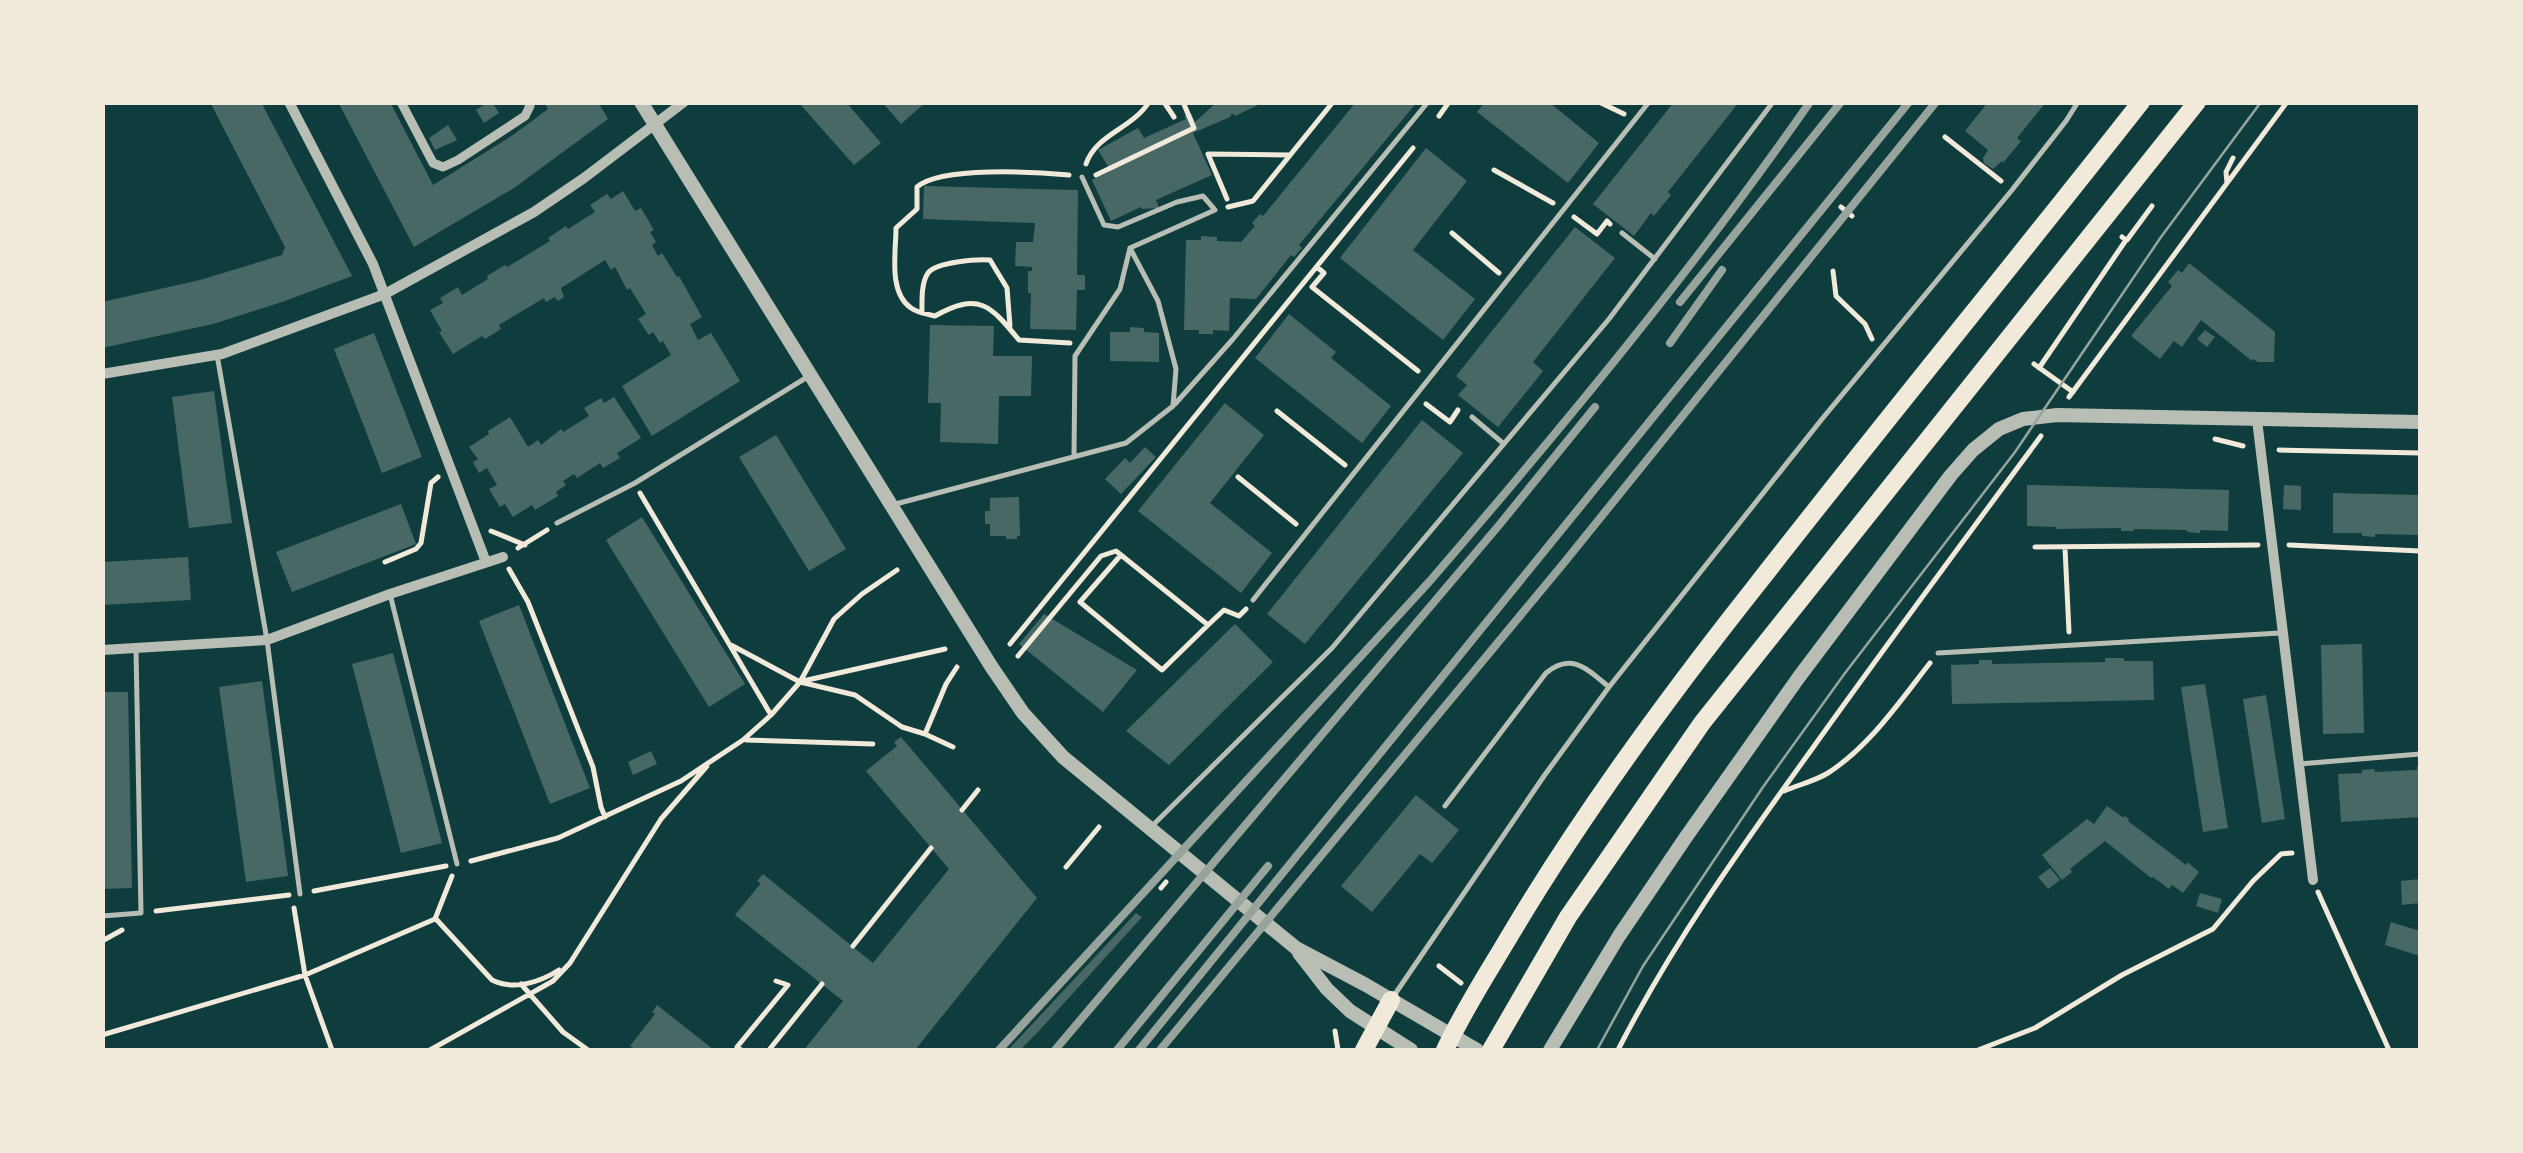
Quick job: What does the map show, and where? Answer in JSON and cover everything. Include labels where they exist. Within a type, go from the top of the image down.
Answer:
[{"type":"highway","points":[[1443,1050],[1531,900],[1668,697],[2141,102]]},
{"type":"highway","points":[[1492,1050],[1568,916],[1702,723],[2197,102]]},
{"type":"highway","points":[[1364,1050],[1391,1000]]},
{"type":"street","points":[[289,102],[373,264],[486,562]]},
{"type":"street","points":[[401,102],[433,162],[443,167],[526,116],[528,102]]},
{"type":"street","points":[[641,102],[890,506],[1023,713],[1063,757],[1296,948],[1476,1050]]},
{"type":"street","points":[[102,374],[217,355],[385,294],[534,212],[684,102]]},
{"type":"street","points":[[1548,1049],[1642,903],[1788,693],[1951,475],[1985,439],[2010,424],[2039,416],[2420,422]]},
{"type":"street","points":[[2256,420],[2313,880]]},
{"type":"street","points":[[102,650],[267,640],[503,557]]},
{"type":"street","points":[[1296,948],[1338,1001],[1411,1050]]},
{"type":"lane","points":[[890,506],[1126,443],[1173,406],[1233,339],[1428,102]]},
{"type":"lane","points":[[1253,600],[1649,102]]},
{"type":"lane","points":[[1149,828],[1332,648],[1609,319],[1774,102]]},
{"type":"lane","points":[[1391,1000],[1608,687],[1778,473],[2012,190],[2078,102]]},
{"type":"lane","points":[[1083,179],[1104,225],[1118,227],[1177,202],[1203,196],[1216,210],[1130,248]]},
{"type":"lane","points":[[1622,233],[1655,258]]},
{"type":"lane","points":[[1130,248],[1158,301],[1176,370],[1173,406]]},
{"type":"lane","points":[[1074,456],[1075,356],[1120,289],[1130,248]]},
{"type":"lane","points":[[217,355],[267,640],[296,894]]},
{"type":"lane","points":[[557,523],[634,483],[810,375]]},
{"type":"lane","points":[[1472,417],[1504,444]]},
{"type":"lane","points":[[390,594],[457,864]]},
{"type":"lane","points":[[1938,653],[2282,633]]},
{"type":"lane","points":[[102,916],[141,913],[136,649]]},
{"type":"lane","points":[[1445,806],[1554,666],[1566,662],[1578,665],[1608,687]]},
{"type":"lane","points":[[2298,764],[2420,754]]},
{"type":"path","points":[[1083,179],[1096,145],[1121,130],[1149,102]]},
{"type":"path","points":[[1164,102],[1174,116]]},
{"type":"path","points":[[1083,344],[1019,340],[997,313],[982,304],[964,304],[936,316],[907,306],[896,288],[896,228],[916,209],[917,187],[926,180],[1021,172],[1083,179],[1194,128],[1183,102]]},
{"type":"path","points":[[1216,210],[1253,201],[1333,102]]},
{"type":"path","points":[[1437,117],[1450,102]]},
{"type":"path","points":[[1599,102],[1636,119]]},
{"type":"path","points":[[2152,206],[2124,238],[2036,366],[2072,392],[2287,102]]},
{"type":"path","points":[[1945,136],[2012,190]]},
{"type":"path","points":[[1010,644],[1413,147]]},
{"type":"path","points":[[1230,207],[1208,154],[1290,155]]},
{"type":"path","points":[[2228,183],[2226,172],[2233,158]]},
{"type":"path","points":[[1494,170],[1565,210],[1597,234],[1607,222],[1622,233]]},
{"type":"path","points":[[1842,207],[1852,216]]},
{"type":"path","points":[[1452,234],[1508,281]]},
{"type":"path","points":[[922,313],[928,272],[940,266],[990,260],[1008,288],[1010,328]]},
{"type":"path","points":[[1316,266],[1324,273],[1312,288],[1428,380]]},
{"type":"path","points":[[1833,271],[1836,296],[1865,324],[1880,349]]},
{"type":"path","points":[[1415,396],[1450,422],[1460,408],[1472,417]]},
{"type":"path","points":[[1278,411],[1354,472]]},
{"type":"path","points":[[1618,1050],[1660,974],[1781,792],[2041,436],[2052,435]]},
{"type":"path","points":[[2211,438],[2261,450],[2420,453]]},
{"type":"path","points":[[385,560],[416,549],[420,543],[431,483],[438,477]]},
{"type":"path","points":[[1238,477],[1306,532]]},
{"type":"path","points":[[634,483],[771,714]]},
{"type":"path","points":[[491,530],[525,545],[557,523]]},
{"type":"path","points":[[2035,548],[2272,545],[2420,551]]},
{"type":"path","points":[[2065,547],[2069,630]]},
{"type":"path","points":[[1018,656],[1101,556],[1116,551],[1208,625]]},
{"type":"path","points":[[1121,555],[1080,602],[1162,670],[1224,610],[1239,616],[1253,600]]},
{"type":"path","points":[[503,557],[543,639],[593,767],[605,817]]},
{"type":"path","points":[[102,940],[129,927],[141,913],[296,894],[457,864],[558,838],[605,817],[681,781],[742,740],[800,682],[834,618],[897,570]]},
{"type":"path","points":[[728,643],[800,682],[855,695],[902,727],[953,747]]},
{"type":"path","points":[[800,682],[945,649]]},
{"type":"path","points":[[1781,792],[1826,774],[1858,748],[1938,653]]},
{"type":"path","points":[[926,734],[946,684],[958,667]]},
{"type":"path","points":[[742,740],[873,744]]},
{"type":"path","points":[[435,918],[492,980],[522,984],[544,980],[570,963],[662,819],[712,760]]},
{"type":"path","points":[[962,810],[978,790]]},
{"type":"path","points":[[1066,867],[1098,826]]},
{"type":"path","points":[[852,946],[931,848]]},
{"type":"path","points":[[1978,1050],[2035,1028],[2122,975],[2213,929],[2281,854],[2309,851]]},
{"type":"path","points":[[102,1035],[305,975],[435,918],[457,864]]},
{"type":"path","points":[[2313,880],[2389,1050]]},
{"type":"path","points":[[1161,888],[1166,882]]},
{"type":"path","points":[[296,894],[305,975],[332,1050]]},
{"type":"path","points":[[430,1050],[532,994],[553,981],[566,966]]},
{"type":"path","points":[[741,1050],[737,1047],[788,985],[776,981]]},
{"type":"path","points":[[522,984],[563,1032],[588,1050]]},
{"type":"path","points":[[769,1050],[822,984]]},
{"type":"path","points":[[1335,1031],[1338,1050]]},
{"type":"building","points":[[210,102],[261,102],[352,276],[213,324],[102,348],[102,302],[200,280],[282,255],[285,247]]},
{"type":"building","points":[[338,102],[390,102],[433,185],[548,109],[544,102],[598,102],[608,119],[514,188],[414,247]]},
{"type":"building","points":[[488,102],[499,113],[484,123],[476,110]]},
{"type":"building","points":[[798,102],[846,102],[881,143],[854,165]]},
{"type":"building","points":[[882,102],[926,102],[901,124]]},
{"type":"building","points":[[1217,102],[1264,102],[1193,133],[1212,175],[1156,200],[1159,208],[1141,207],[1111,221],[1092,180],[1111,171],[1098,150],[1138,128],[1144,138],[1191,113],[1195,122]]},
{"type":"building","points":[[1356,102],[1417,102],[1299,245],[1302,248],[1294,257],[1291,255],[1256,299],[1230,298],[1229,331],[1199,334],[1199,330],[1184,330],[1186,240],[1201,240],[1201,236],[1241,242],[1255,226],[1252,223],[1260,214],[1263,216]]},
{"type":"building","points":[[1485,102],[1549,102],[1599,143],[1568,183],[1477,112]]},
{"type":"building","points":[[1674,102],[1739,102],[1668,192],[1671,195],[1634,236],[1593,204]]},
{"type":"building","points":[[1988,102],[2046,102],[2017,138],[2021,141],[1993,169],[1984,163],[1988,150],[1965,131]]},
{"type":"building","points":[[448,125],[457,140],[435,150],[429,138]]},
{"type":"building","points":[[1426,148],[1467,181],[1413,250],[1475,299],[1443,340],[1340,258]]},
{"type":"building","points":[[924,186],[1078,190],[1077,275],[1085,275],[1085,290],[1077,290],[1076,330],[1030,329],[1028,271],[1032,267],[1015,266],[1016,242],[1033,242],[1035,223],[923,219]]},
{"type":"building","points":[[623,191],[635,211],[641,208],[654,230],[650,232],[656,242],[652,245],[658,256],[662,253],[679,276],[702,317],[690,324],[698,340],[711,333],[740,381],[652,436],[622,386],[671,355],[663,341],[660,343],[653,332],[649,335],[638,319],[646,314],[615,267],[611,270],[605,260],[561,288],[564,297],[558,301],[555,297],[546,302],[544,298],[499,325],[501,329],[485,339],[482,336],[453,354],[430,310],[458,287],[462,295],[487,276],[550,241],[548,238],[566,226],[568,229],[595,212],[590,205],[607,194],[611,199]]},
{"type":"building","points":[[1575,227],[1615,258],[1533,362],[1543,371],[1498,427],[1458,395],[1467,385],[1456,376]]},
{"type":"building","points":[[2189,263],[2275,332],[2274,362],[2252,361],[2201,320],[2182,347],[2174,341],[2160,359],[2131,336],[2172,286],[2168,282]]},
{"type":"building","points":[[1289,314],[1336,352],[1331,358],[1391,406],[1362,443],[1255,358]]},
{"type":"building","points":[[930,325],[994,326],[993,356],[1032,356],[1031,396],[999,396],[998,444],[940,442],[941,403],[928,403]]},
{"type":"building","points":[[1130,327],[1159,333],[1159,362],[1110,361],[1110,332],[1130,332]]},
{"type":"building","points":[[2205,330],[2215,337],[2207,347],[2197,339]]},
{"type":"building","points":[[374,333],[422,457],[382,473],[334,349]]},
{"type":"building","points":[[214,391],[232,523],[189,528],[172,397]]},
{"type":"building","points":[[614,397],[641,438],[617,453],[620,458],[603,468],[600,463],[577,478],[574,474],[563,481],[566,485],[556,492],[558,496],[535,510],[532,505],[513,517],[505,504],[500,507],[489,489],[497,485],[487,468],[479,473],[473,462],[478,459],[469,447],[510,417],[528,447],[538,440],[541,445],[561,429],[563,432],[589,416],[584,408],[601,398],[604,403]]},
{"type":"building","points":[[1225,403],[1264,435],[1210,503],[1272,553],[1241,593],[1138,511]]},
{"type":"building","points":[[1422,420],[1463,453],[1305,644],[1267,614]]},
{"type":"building","points":[[776,435],[846,549],[809,571],[739,457]]},
{"type":"building","points":[[1145,447],[1156,457],[1121,494],[1105,479],[1125,458],[1130,463]]},
{"type":"building","points":[[2027,485],[2229,490],[2228,531],[2027,526]]},
{"type":"building","points":[[2284,485],[2301,486],[2301,510],[2283,509]]},
{"type":"building","points":[[2333,493],[2420,495],[2420,535],[2375,537],[2333,533]]},
{"type":"building","points":[[1019,497],[1020,536],[990,536],[985,511],[990,511],[990,498]]},
{"type":"building","points":[[401,504],[416,544],[292,592],[276,552]]},
{"type":"building","points":[[642,517],[745,684],[709,707],[606,540]]},
{"type":"building","points":[[188,557],[191,600],[102,605],[102,562]]},
{"type":"building","points":[[519,605],[590,788],[550,804],[479,621]]},
{"type":"building","points":[[1044,614],[1137,670],[1103,712],[1019,644]]},
{"type":"building","points":[[1235,624],[1273,662],[1169,765],[1126,731]]},
{"type":"building","points":[[2362,644],[2364,733],[2323,734],[2321,645]]},
{"type":"building","points":[[393,653],[442,843],[401,853],[352,664]]},
{"type":"building","points":[[2105,658],[2153,661],[2154,700],[1952,704],[1951,665],[1979,664],[1979,660],[1992,660],[1992,664],[2105,662]]},
{"type":"building","points":[[262,681],[288,876],[246,882],[219,687]]},
{"type":"building","points":[[2205,684],[2228,828],[2203,832],[2181,687]]},
{"type":"building","points":[[102,692],[128,692],[132,888],[102,889]]},
{"type":"building","points":[[2266,695],[2285,819],[2262,823],[2243,699]]},
{"type":"building","points":[[901,737],[1037,898],[915,1050],[804,1050],[843,1001],[735,915],[761,883],[757,881],[763,874],[873,963],[949,869],[866,771],[897,746],[894,742]]},
{"type":"building","points":[[651,751],[657,764],[633,775],[628,762]]},
{"type":"building","points":[[2417,766],[2420,817],[2341,822],[2338,774],[2374,769],[2417,770]]},
{"type":"building","points":[[1416,795],[1459,830],[1432,863],[1420,854],[1372,912],[1341,886]]},
{"type":"building","points":[[2107,806],[2199,872],[2183,893],[2151,878],[2105,841],[2062,880],[2042,855],[2087,819],[2094,824]]},
{"type":"building","points":[[2050,868],[2060,880],[2048,889],[2038,877]]},
{"type":"building","points":[[2420,879],[2420,903],[2402,905],[2401,881]]},
{"type":"building","points":[[2200,893],[2222,899],[2218,913],[2196,906]]},
{"type":"building","points":[[1136,913],[1142,917],[1037,1033],[1020,1050],[1008,1050]]},
{"type":"building","points":[[2391,922],[2420,931],[2420,956],[2385,945]]},
{"type":"building","points":[[657,1005],[714,1050],[636,1050],[630,1046],[655,1014],[652,1012]]},
{"type":"tram line","points":[[1597,1050],[1643,966],[1763,787],[1845,673],[2015,452],[2161,237],[2261,102]]},
{"type":"railway","points":[[999,1050],[1479,524],[1673,287],[1810,102]]},
{"type":"railway","points":[[1680,302],[1841,102]]},
{"type":"railway","points":[[1139,1050],[1909,102]]},
{"type":"railway","points":[[1160,1050],[1563,564],[1936,102]]},
{"type":"railway","points":[[1670,343],[1722,270]]},
{"type":"railway","points":[[1055,1050],[1595,407]]},
{"type":"railway","points":[[1117,1050],[1268,866]]}]
